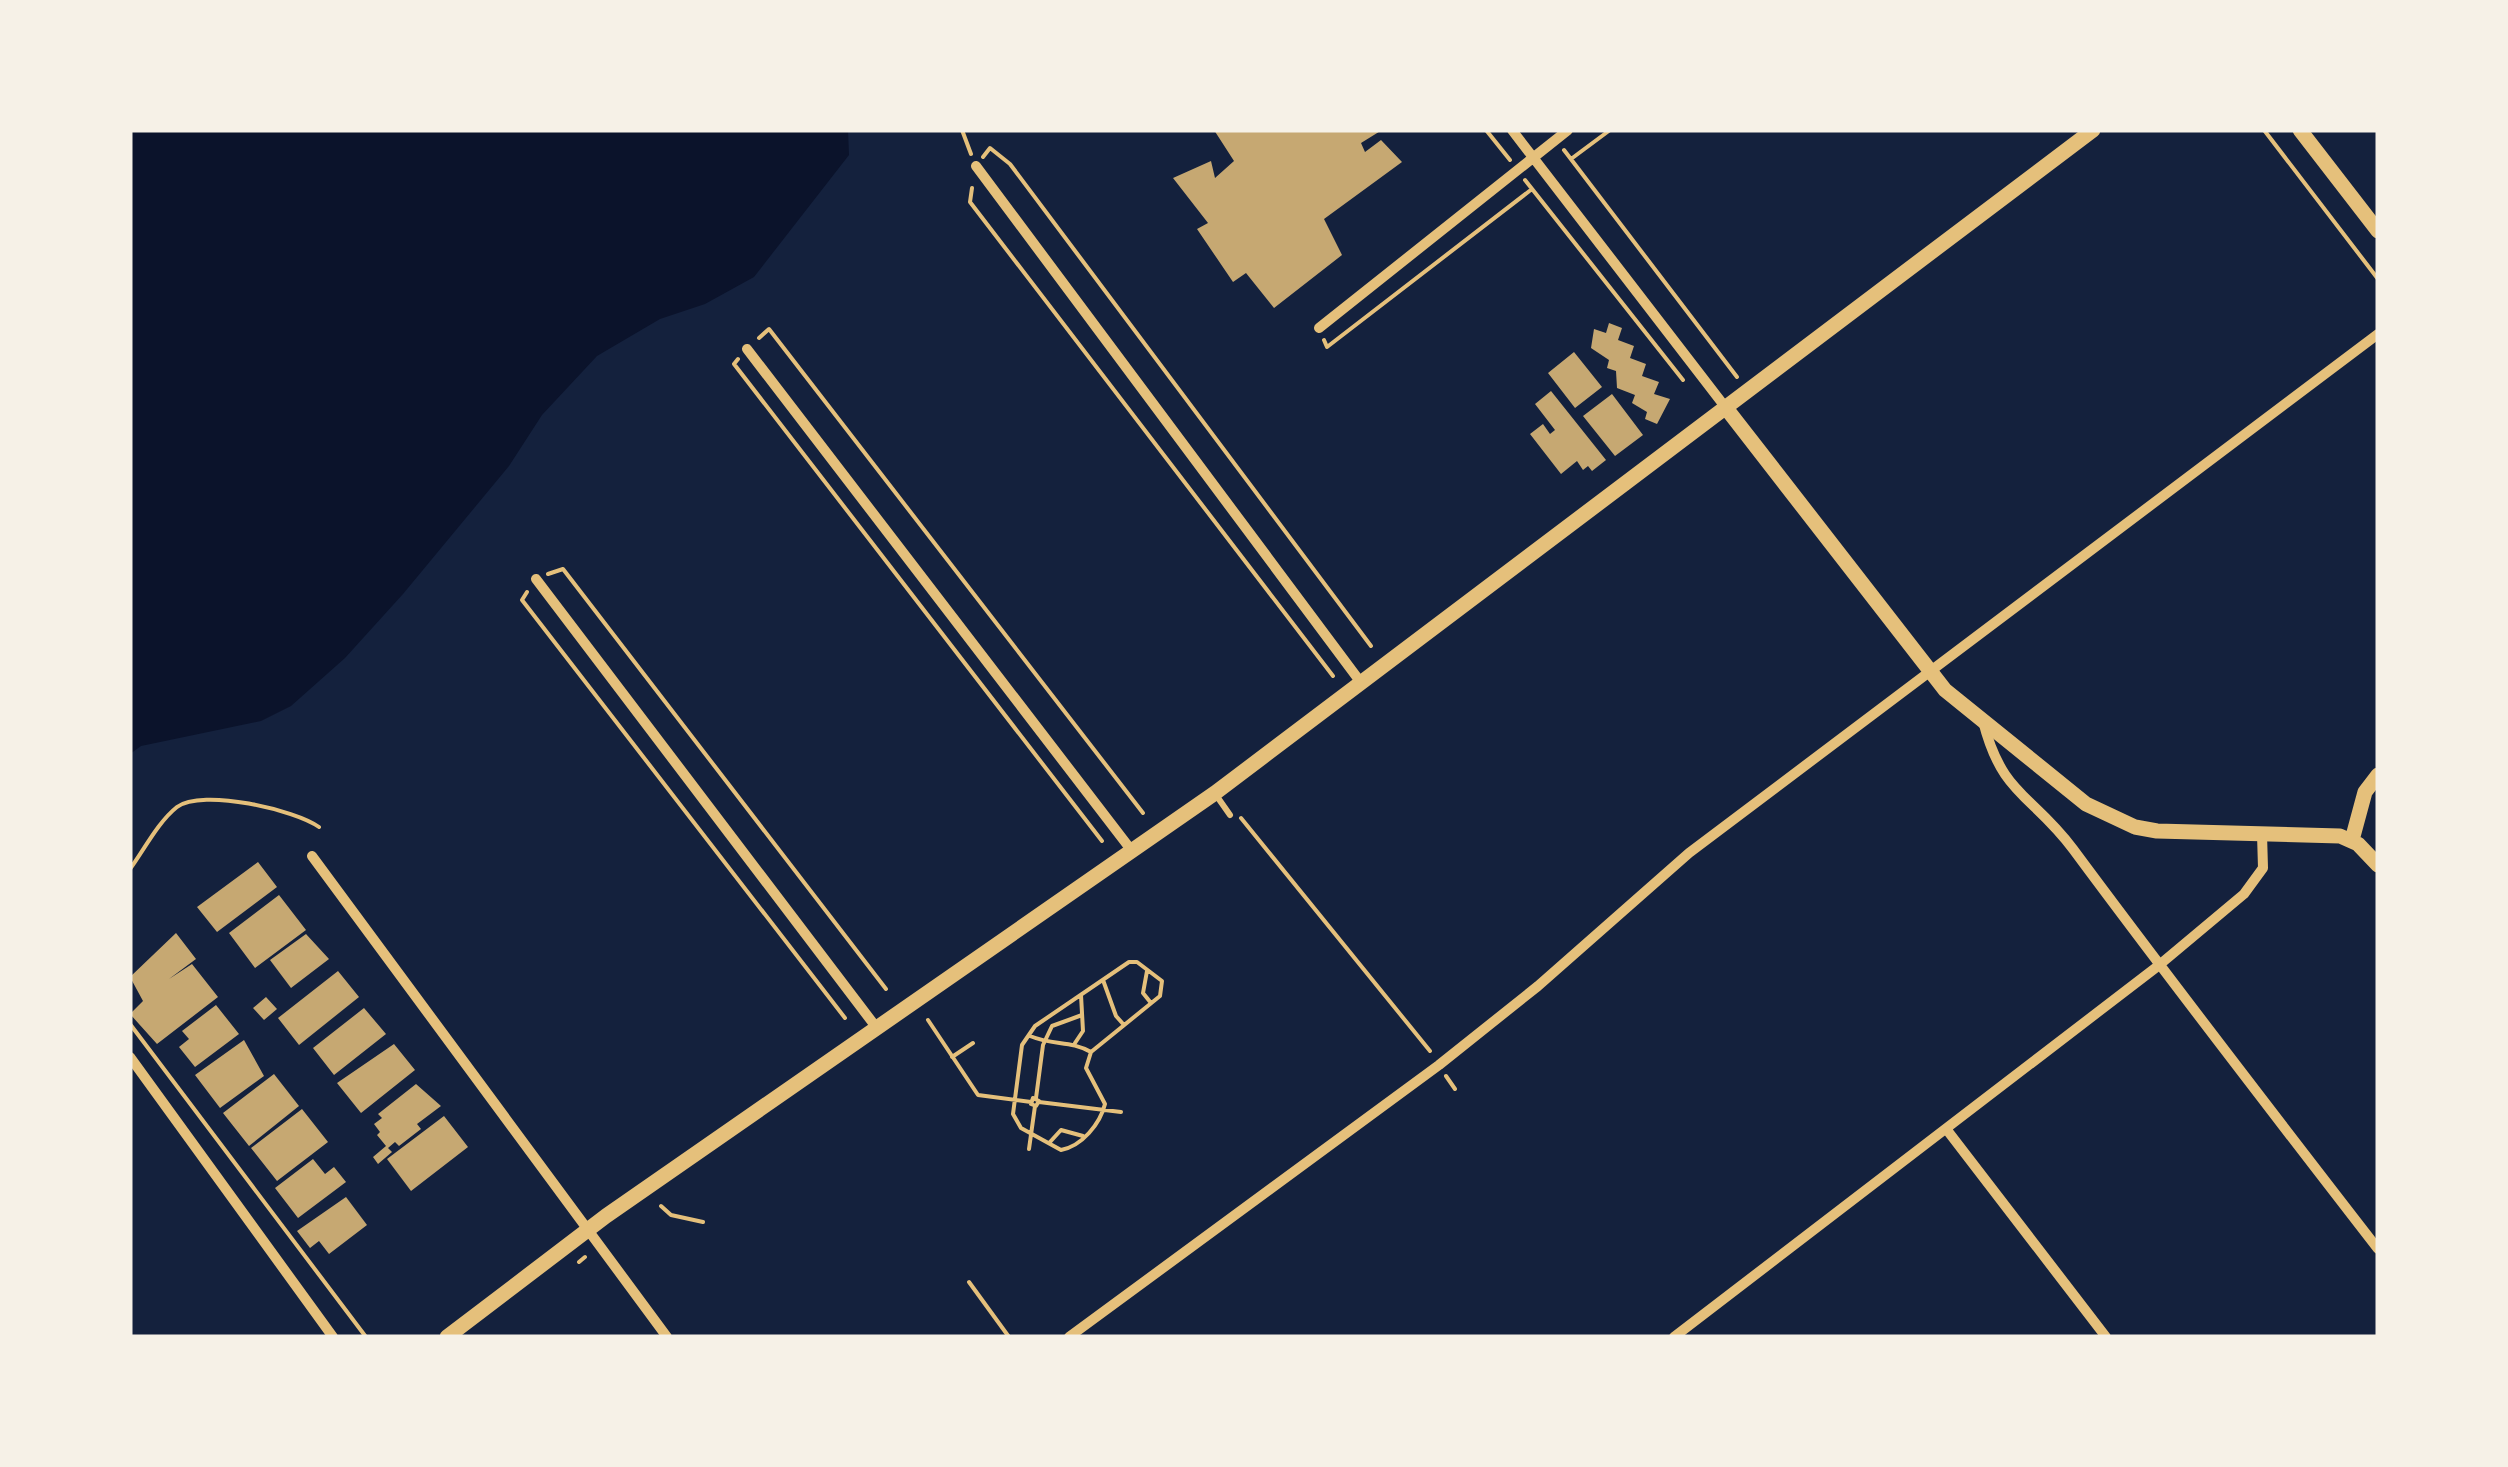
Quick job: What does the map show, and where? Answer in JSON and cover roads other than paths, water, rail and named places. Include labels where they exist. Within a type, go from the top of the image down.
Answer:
[{"type":"street","points":[[1512,130],[1930,672],[1983,721],[2056,782],[2107,817],[2157,831],[2323,834],[2352,840],[2378,865]]},
{"type":"street","points":[[1318,328],[1568,130]]},
{"type":"street","points":[[447,1337],[588,1229],[1215,794],[2094,130]]},
{"type":"street","points":[[2300,130],[2378,231]]},
{"type":"street","points":[[976,166],[1362,684]]},
{"type":"street","points":[[1069,1337],[1455,1053],[1689,854],[2378,334]]},
{"type":"street","points":[[747,349],[1132,851]]},
{"type":"street","points":[[536,579],[876,1026]]},
{"type":"street","points":[[1983,721],[1997,766],[2070,845],[2158,966],[2378,1249]]},
{"type":"street","points":[[2352,840],[2365,792],[2378,775]]},
{"type":"street","points":[[1674,1337],[2158,966],[2252,885],[2263,868],[2262,834]]},
{"type":"street","points":[[312,856],[668,1337]]},
{"type":"street","points":[[130,1056],[332,1337]]},
{"type":"street","points":[[1947,1130],[2106,1337]]},
{"type":"lane","points":[[1215,794],[1232,813]]},
{"type":"water","points":[[130,130],[848,130],[849,155],[754,277],[705,304],[660,319],[597,356],[542,415],[509,466],[403,594],[345,658],[291,706],[261,721],[141,746],[130,754]]}]
